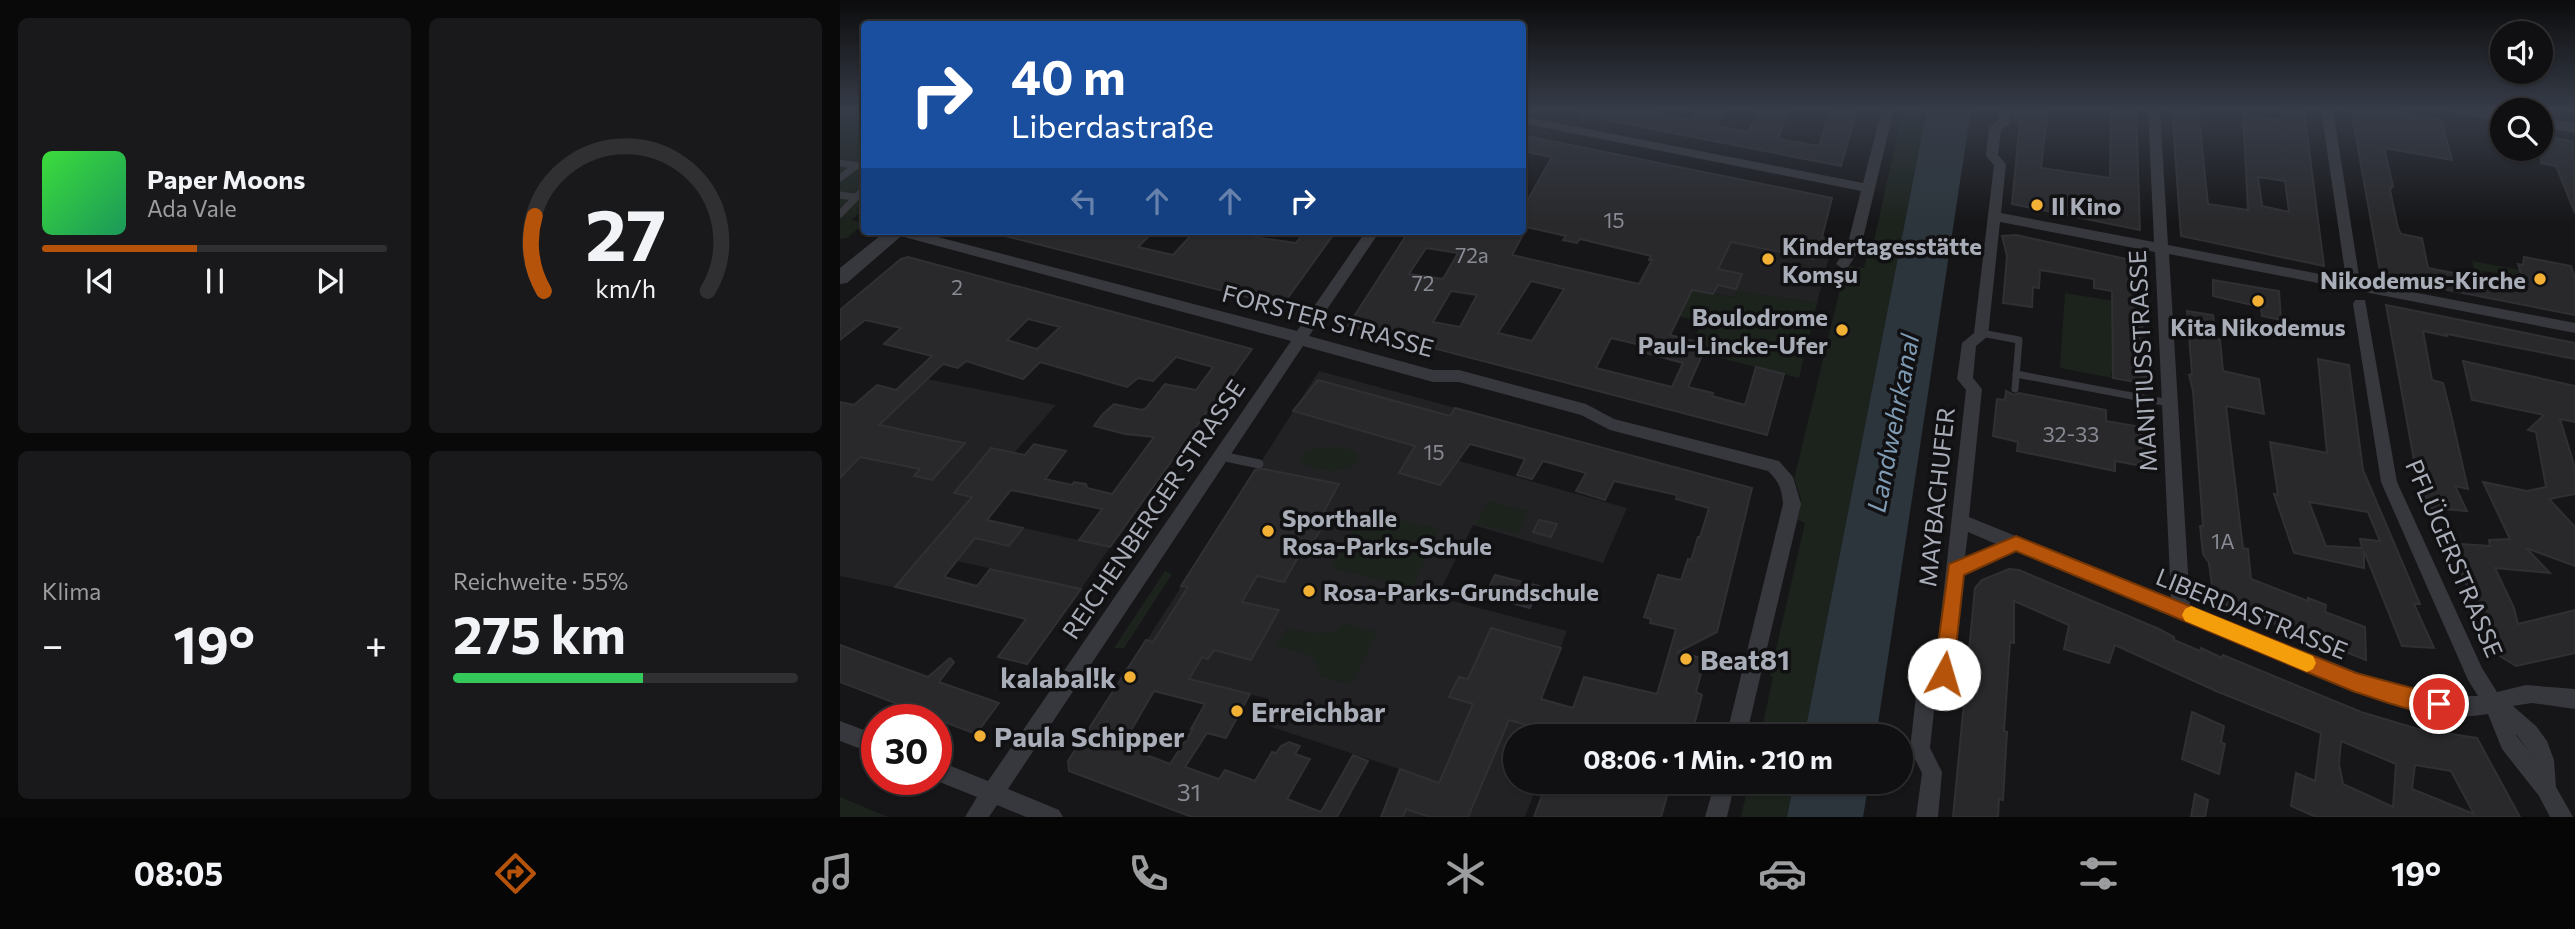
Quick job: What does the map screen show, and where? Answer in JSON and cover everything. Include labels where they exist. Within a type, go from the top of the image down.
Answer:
[{"type":"street","points":[[1663,147],[1868,188]]},
{"type":"street","points":[[1843,264],[1854,247],[1878,147]]},
{"type":"street","name":"MAYBACHUFER","points":[[1927,817],[1932,772],[1920,749],[1927,687],[1944,674],[1974,389],[1965,379],[1969,343],[1981,336],[2000,164],[1992,156],[1993,147]]},
{"type":"street","name":"MANITIUSSTRASSE","points":[[2156,147],[2181,610]]},
{"type":"street","points":[[2333,147],[2354,286]]},
{"type":"street","points":[[1994,216],[2575,328]]},
{"type":"street","points":[[840,278],[893,235]]},
{"type":"street","name":"FORSTER STRASSE","points":[[913,235],[1433,376],[1459,376],[1575,407],[1610,424],[1773,466],[1782,473],[1791,487],[1792,504],[1739,724]]},
{"type":"street","name":"REICHENBERGER STRASSE","points":[[976,817],[1370,235]]},
{"type":"street","name":"PFLÜGERSTRASSE","points":[[2360,304],[2389,482],[2475,674],[2484,706],[2515,754],[2546,789],[2562,817]]},
{"type":"street","name":"LIBERDASTRASSE","points":[[1960,522],[2373,689],[2422,701],[2484,706]]},
{"type":"street","points":[[1955,570],[2016,543]]},
{"type":"street","points":[[2484,706],[2530,693],[2575,699]]},
{"type":"street","points":[[840,731],[861,739]]},
{"type":"street","points":[[952,776],[1052,817]]},
{"type":"street","points":[[1716,817],[1721,794]]},
{"type":"lane","points":[[840,163],[861,167]]},
{"type":"lane","points":[[840,177],[856,166]]},
{"type":"lane","points":[[840,195],[861,193]]},
{"type":"lane","points":[[840,214],[861,193]]},
{"type":"lane","points":[[1981,333],[2019,340],[2015,389]]},
{"type":"lane","points":[[2016,374],[2169,403]]},
{"type":"lane","points":[[1220,456],[1259,464]]},
{"type":"shaded area","points":[[840,147],[861,147],[861,212],[851,220],[860,222],[861,226],[847,238],[840,239]]},
{"type":"shaded area","points":[[1895,147],[1920,147],[1807,724],[1763,724],[1773,677],[1770,676],[1771,671],[1805,523],[1798,520],[1801,499],[1794,479],[1846,265],[1864,268],[1867,254],[1872,250]]},
{"type":"shaded area","name":"Kindertagesstätte Komşu","points":[[1795,229],[1834,238],[1817,303],[1737,291],[1734,297],[1692,290],[1711,252],[1696,248]]},
{"type":"shaded area","points":[[2472,261],[2520,270],[2524,287],[2499,283],[2496,273],[2483,271],[2484,276],[2477,278]]},
{"type":"shaded area","points":[[1692,290],[1733,297],[1737,291],[1817,303],[1799,378],[1689,350],[1701,323],[1679,316]]},
{"type":"shaded area","points":[[2065,293],[2113,301],[2110,306],[2113,307],[2113,371],[2110,374],[2113,378],[2060,368]]},
{"type":"shaded area","name":"Rosa-Parks-Grundschule","points":[[1319,371],[1471,412],[1445,457],[1627,508],[1603,563],[1473,525],[1437,597],[1567,631],[1541,698],[1566,706],[1560,724],[1503,724],[1503,794],[1534,794],[1525,817],[1381,817],[1399,769],[1256,722],[1269,699],[1131,665]]},
{"type":"shaded area","points":[[927,379],[1056,405],[1014,453],[974,517],[1110,547],[1081,589],[939,557],[911,591],[840,576],[840,443]]},
{"type":"shaded area","points":[[1343,447],[1357,453],[1356,463],[1343,470],[1327,471],[1311,467],[1299,459],[1307,450]]},
{"type":"shaded area","points":[[1488,501],[1528,511],[1517,534],[1476,523]]},
{"type":"shaded area","points":[[1363,512],[1440,529],[1412,587],[1331,568]]},
{"type":"shaded area","points":[[1165,571],[1172,574],[1124,648],[1114,648]]},
{"type":"shaded area","points":[[1345,624],[1377,632],[1352,684],[1320,677],[1318,668],[1310,657],[1276,647],[1287,628],[1324,633],[1332,632]]},
{"type":"shaded area","points":[[1746,794],[1792,794],[1787,817],[1741,817]]},
{"type":"shaded area","points":[[840,797],[888,817],[840,817]]},
{"type":"water","name":"Landwehrkanal","points":[[1920,147],[1965,147],[1878,724],[1807,724]]},
{"type":"water","points":[[1792,794],[1867,794],[1863,817],[1787,817]]},
{"type":"building","points":[[1526,147],[1582,147],[1832,198],[1822,237],[1828,244],[1818,248],[1814,259],[1731,242],[1718,269],[1742,274],[1736,289],[1718,285],[1713,294],[1692,290],[1670,335],[1693,341],[1689,350],[1703,353],[1688,387],[1713,393],[1712,396],[1745,405],[1756,367],[1784,374],[1767,435],[1348,326],[1406,235],[1523,235],[1512,255],[1639,284],[1652,260],[1649,260],[1651,256],[1580,239],[1577,243],[1563,240],[1566,236],[1526,227],[1526,203],[1552,157],[1526,152]],"holes":[[[1426,248],[1458,253],[1443,279],[1409,274]],[[1531,281],[1564,289],[1532,341],[1498,333]],[[1451,291],[1477,295],[1460,327],[1433,322]],[[1611,338],[1649,347],[1646,353],[1683,363],[1672,387],[1596,368]]]},
{"type":"building","points":[[1744,147],[1846,147],[1841,166]]},
{"type":"building","points":[[2017,147],[2043,147],[2041,168],[2110,178],[2110,147],[2137,147],[2140,230],[2012,204]]},
{"type":"building","points":[[2175,147],[2202,147],[2208,204],[2248,210],[2245,147],[2309,147],[2324,266],[2181,236]],"holes":[[[2258,177],[2285,181],[2289,212],[2262,206]]]},
{"type":"building","points":[[2358,147],[2449,147],[2452,160],[2384,148],[2393,186],[2390,190],[2401,234],[2422,238],[2428,268],[2525,287],[2518,264],[2523,265],[2524,257],[2571,266],[2575,278],[2575,315],[2381,277]]},
{"type":"building","points":[[2553,147],[2573,147],[2575,213],[2556,166],[2541,161],[2553,161]]},
{"type":"building","points":[[1150,235],[1138,247],[1173,255],[1191,235],[1255,235],[1253,237],[1296,243],[1302,235],[1333,235],[1284,303],[1279,305],[1005,236]]},
{"type":"building","points":[[2016,235],[2140,262],[2145,313],[2142,328],[2146,344],[2143,359],[2147,377],[2144,376],[2145,384],[2113,378],[2112,291],[2094,288],[2094,279],[2040,270],[2039,288],[2033,287],[2032,307],[2003,303],[2007,256],[2002,236]]},
{"type":"building","points":[[908,257],[1252,349],[1110,547],[1079,540],[1102,509],[1011,490],[987,520],[1023,528],[1009,546],[975,538],[944,577],[977,586],[990,569],[1081,589],[1027,664],[998,657],[1026,619],[895,587],[972,497],[954,493],[991,448],[1025,455],[1034,444],[1066,451],[1045,479],[1072,485],[1074,482],[1086,484],[1087,488],[1112,494],[1154,437],[1125,434],[1094,426],[1103,414],[1114,404],[1142,410],[1165,384],[1196,390],[1213,367],[1176,357],[1153,381],[1138,378],[1127,387],[1040,362],[1023,379],[966,361],[958,368],[943,364],[879,425],[965,443],[932,480],[914,476],[920,469],[860,457],[840,478],[840,402],[854,405],[877,385],[896,390],[932,356],[884,344],[901,328],[865,320],[840,340],[840,310],[901,259]],"holes":[[[1028,319],[1060,327],[1037,349],[1007,340]]]},
{"type":"building","name":"Kita Nikodemus","points":[[2213,280],[2279,291],[2281,320],[2262,316],[2261,307],[2213,296]]},
{"type":"building","points":[[2386,305],[2575,343],[2575,359],[2423,331],[2432,380],[2443,383],[2450,410],[2468,489],[2455,486],[2467,511],[2431,508],[2417,477]]},
{"type":"building","points":[[2187,311],[2213,315],[2216,338],[2220,339],[2223,371],[2259,379],[2264,414],[2226,406],[2243,548],[2248,549],[2251,579],[2308,601],[2308,598],[2326,605],[2325,612],[2365,627],[2366,660],[2224,604],[2213,593],[2209,563],[2203,554],[2200,526],[2203,526],[2193,391],[2189,375],[2192,374]]},
{"type":"building","points":[[2318,359],[2349,365],[2363,470],[2420,604],[2414,604],[2434,648],[2402,646],[2364,551],[2364,568],[2294,553],[2274,494],[2278,495],[2270,442],[2327,453]],"holes":[[[2309,502],[2368,512],[2380,541],[2360,539],[2362,548],[2326,546]]]},
{"type":"building","points":[[2463,361],[2575,386],[2575,422],[2560,419],[2575,468],[2575,494],[2549,499],[2575,527],[2575,566],[2526,548],[2550,573],[2495,568],[2514,608],[2518,624],[2575,610],[2575,653],[2516,666],[2500,656],[2447,543],[2490,546],[2489,540],[2510,539],[2483,482],[2527,491],[2546,487],[2536,432],[2528,430],[2544,415],[2472,400]]},
{"type":"building","points":[[1318,380],[1450,416],[1455,408],[1752,488],[1717,632],[1678,652],[1705,659],[1696,692],[1702,695],[1694,724],[1523,724],[1509,720],[1507,724],[1503,724],[1503,734],[1468,817],[1430,817],[1406,809],[1403,817],[1381,817],[1400,769],[1439,783],[1473,704],[1449,697],[1459,677],[1468,679],[1491,628],[1561,648],[1541,699],[1573,708],[1584,677],[1657,694],[1676,629],[1650,623],[1651,619],[1644,617],[1658,575],[1681,580],[1700,537],[1709,508],[1676,499],[1677,495],[1614,481],[1605,500],[1576,491],[1586,473],[1543,461],[1532,479],[1517,475],[1525,459],[1470,444],[1440,485],[1399,473],[1415,446],[1293,411]]},
{"type":"building","points":[[2006,391],[2014,395],[2019,393],[2106,410],[2106,421],[2141,427],[2142,466],[2115,461],[2115,471],[2017,451],[2018,442],[1993,436],[1997,399],[2005,400]]},
{"type":"building","points":[[1264,469],[1339,484],[1324,511],[1330,513],[1307,553],[1301,552],[1284,582],[1257,576],[1242,602],[1279,610],[1251,660],[1214,650],[1208,659],[1202,657],[1189,679],[1250,694],[1226,738],[1207,733],[1185,767],[1219,779],[1225,770],[1255,781],[1272,752],[1276,753],[1281,746],[1289,742],[1300,746],[1295,754],[1310,759],[1287,799],[1321,812],[1353,755],[1368,761],[1337,817],[1192,817],[1069,771],[1068,761],[1146,640],[1153,642],[1188,587],[1181,586],[1255,470]],"holes":[[[1154,691],[1205,704],[1193,729],[1170,764],[1141,753],[1144,748],[1126,739]]]},
{"type":"building","points":[[1539,520],[1557,524],[1551,537],[1533,532]]},
{"type":"building","points":[[2009,569],[2019,570],[2159,629],[2174,637],[2174,640],[2200,651],[2201,648],[2222,658],[2223,655],[2361,712],[2418,729],[2477,738],[2520,817],[2316,817],[2291,806],[2296,773],[2315,781],[2321,733],[2216,691],[2115,645],[2109,663],[2064,649],[2069,625],[2014,601],[2014,643],[2010,642],[2004,731],[2007,732],[2003,800],[1999,799],[1998,817],[1953,817],[1975,588],[1982,580]],"holes":[[[2341,741],[2396,764],[2393,807],[2343,784],[2339,764]],[[2415,765],[2451,771],[2474,814],[2412,789]]]},
{"type":"building","points":[[1495,575],[1539,586],[1530,608],[1485,596]]},
{"type":"building","points":[[840,645],[928,677],[950,658],[954,662],[939,682],[999,703],[976,734],[952,725],[952,704],[898,704],[840,682]]},
{"type":"building","points":[[2192,712],[2224,726],[2221,742],[2225,744],[2219,774],[2182,759]]},
{"type":"building","points":[[1543,794],[1668,794],[1661,817],[1534,817]]},
{"type":"building","points":[[2195,794],[2208,800],[2205,817],[2191,817]]},
{"type":"slow traffic","points":[[2191,615],[2307,663]]},
{"type":"place","name":"Il Kino","points":[[2037,205]]},
{"type":"place","name":"Kindertagesstätte Komşu","points":[[1768,259]]},
{"type":"place","name":"Nikodemus-Kirche","points":[[2540,279]]},
{"type":"place","name":"Kita Nikodemus","points":[[2258,301]]},
{"type":"place","name":"Boulodrome Paul-Lincke-Ufer","points":[[1842,330]]},
{"type":"place","name":"Sporthalle Rosa-Parks-Schule","points":[[1268,531]]},
{"type":"place","name":"Rosa-Parks-Grundschule","points":[[1309,591]]},
{"type":"place","name":"Beat81","points":[[1686,659]]},
{"type":"place","name":"kalabal!k","points":[[1130,677]]},
{"type":"place","name":"Erreichbar","points":[[1237,711]]},
{"type":"place","name":"Paula Schipper","points":[[980,736]]},
{"type":"route","points":[[1944,674],[1955,570],[2016,543],[2373,689],[2439,704]]}]
